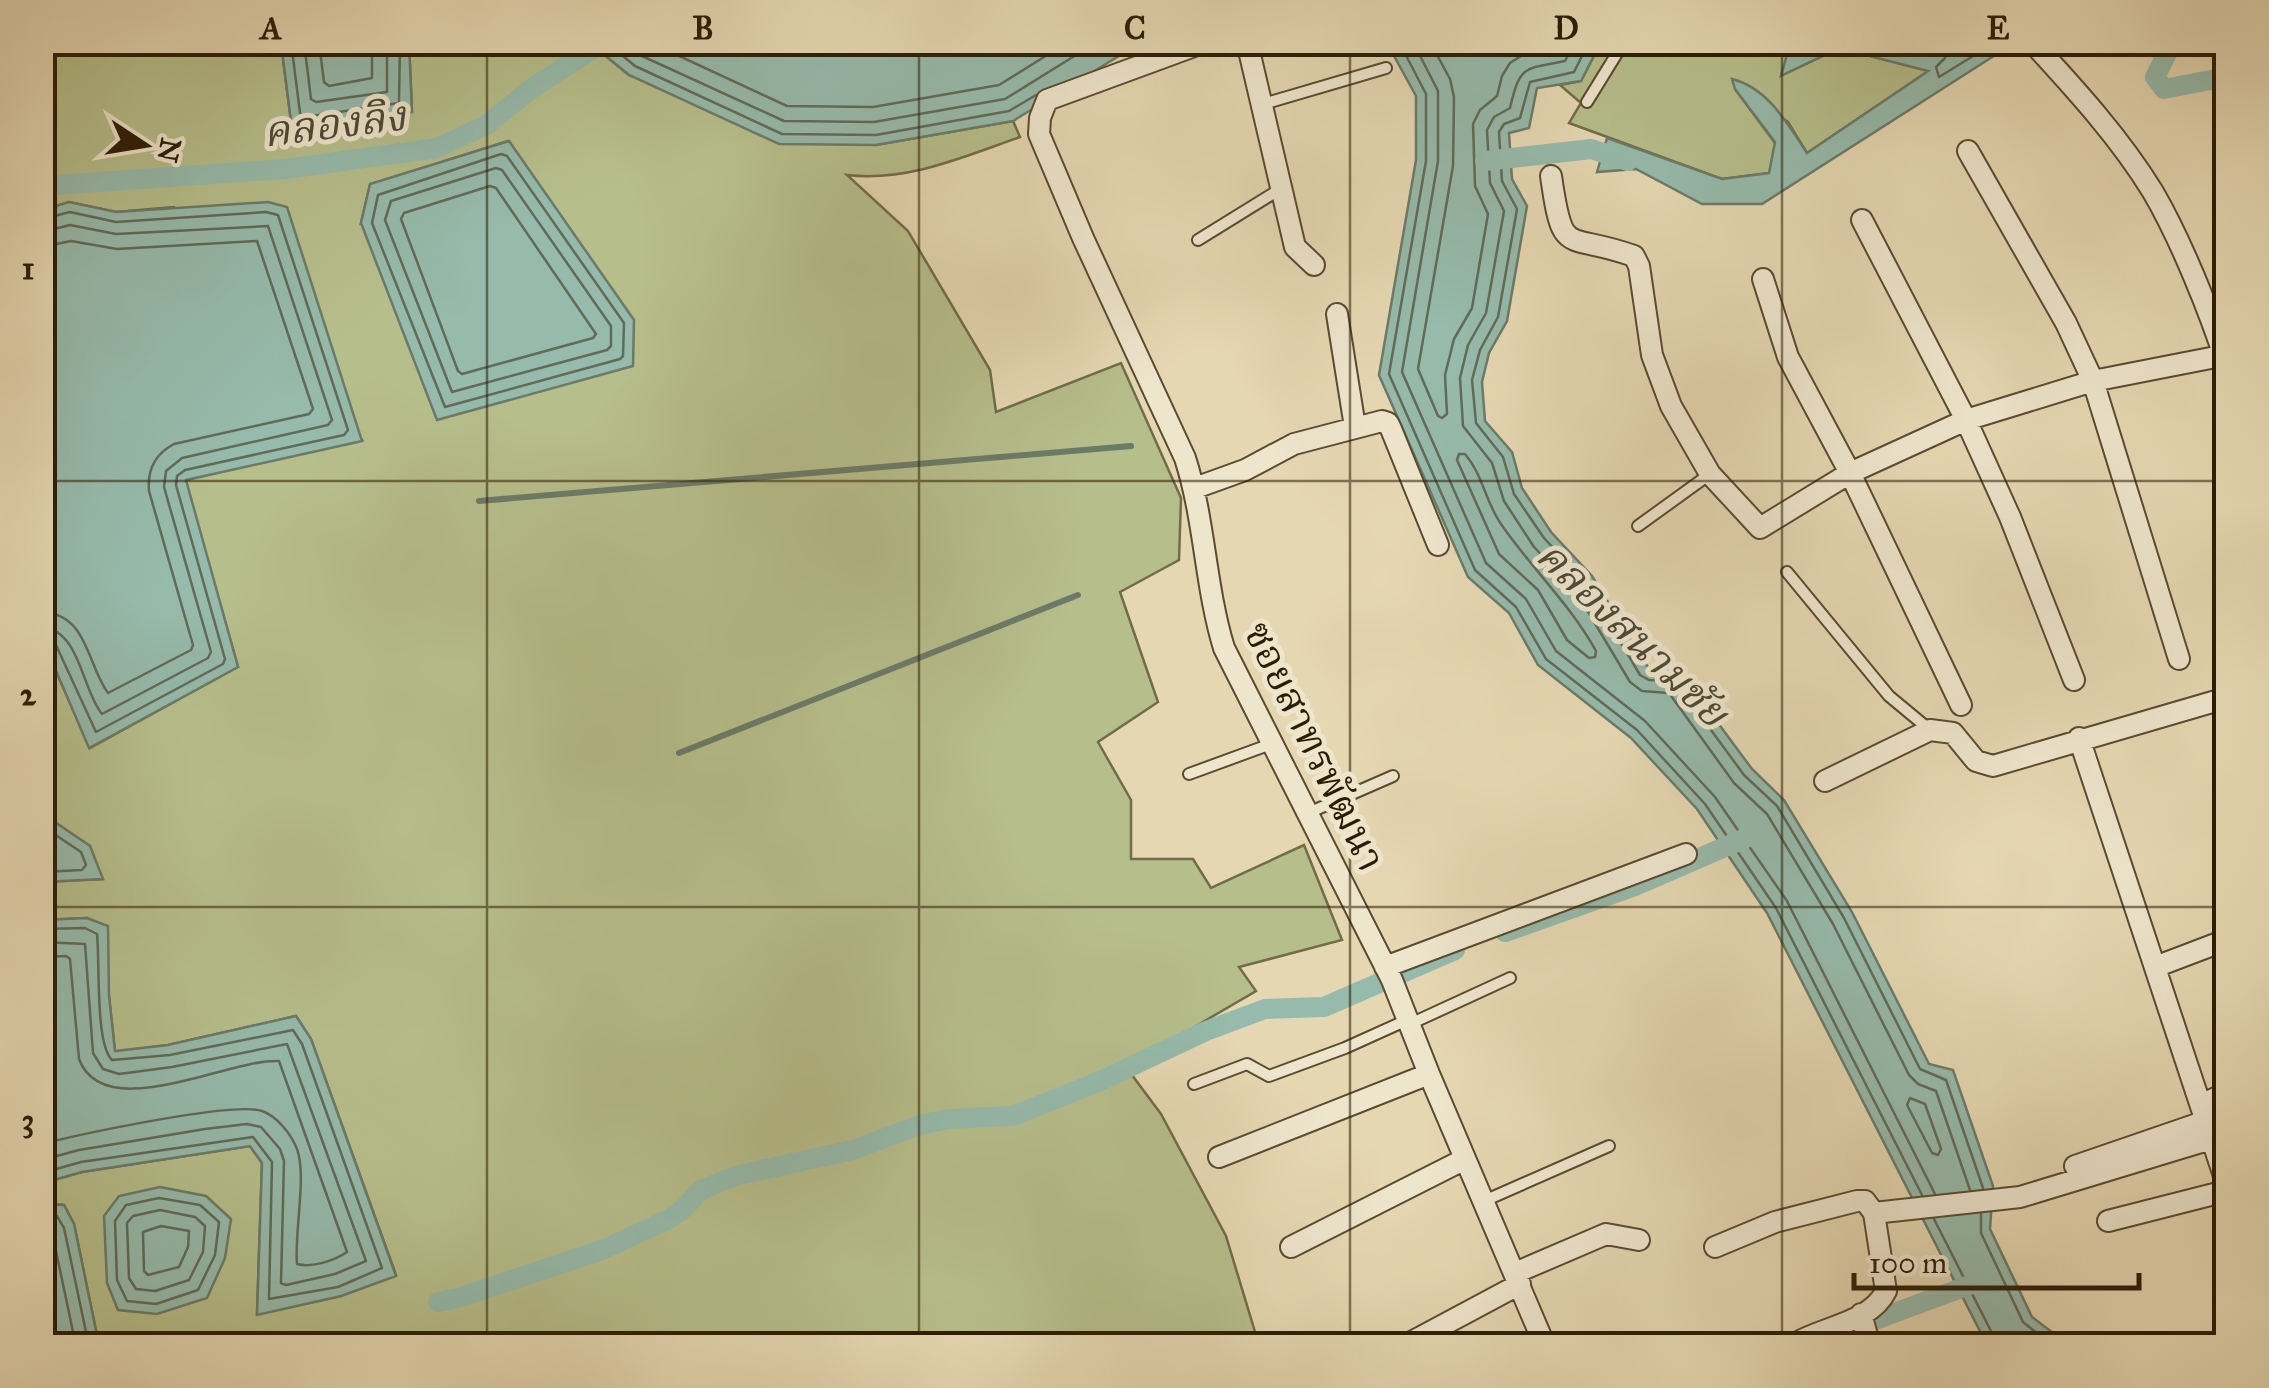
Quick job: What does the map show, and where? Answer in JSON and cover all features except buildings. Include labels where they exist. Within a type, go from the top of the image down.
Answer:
[{"type":"street","name":"ซอยสาทรพัฒนา","points":[[1205,42],[1047,100],[1040,118],[1040,134],[1083,238],[1185,458],[1224,648],[1388,973],[1545,1346]]},
{"type":"street","points":[[1248,42],[1296,247],[1314,265]]},
{"type":"street","points":[[1550,176],[1560,228],[1569,240],[1634,256],[1652,355],[1671,406],[1710,474],[1760,528],[1850,473],[1966,420],[2093,381],[2226,358],[2153,192],[2076,89],[2032,42]]},
{"type":"street","points":[[1968,151],[2066,323],[2093,381],[2180,659]]},
{"type":"street","points":[[1862,220],[1966,420],[2010,517],[2074,680]]},
{"type":"street","points":[[1762,279],[1788,357],[1850,473],[1962,705]]},
{"type":"street","points":[[1338,314],[1355,427]]},
{"type":"street","points":[[1194,488],[1245,470],[1294,444],[1355,427],[1388,423],[1438,545]]},
{"type":"street","points":[[1824,781],[1930,730],[1953,733],[1984,766],[2226,698]]},
{"type":"street","points":[[2079,738],[2226,1182]]},
{"type":"street","points":[[1388,973],[1686,854]]},
{"type":"street","points":[[2155,967],[2226,940]]},
{"type":"street","points":[[1219,1157],[1428,1074]]},
{"type":"street","points":[[1874,1213],[2003,1201],[2206,1122],[2226,1092]]},
{"type":"street","points":[[2075,1166],[2206,1122]]},
{"type":"street","points":[[1290,1247],[1466,1160]]},
{"type":"street","points":[[2108,1221],[2226,1190]]},
{"type":"street","points":[[1715,1247],[1775,1222],[1865,1201],[1874,1213],[1886,1291],[1864,1327],[1792,1346]]},
{"type":"street","points":[[1404,1346],[1518,1279],[1606,1234],[1639,1240]]},
{"type":"lane","points":[[1587,102],[1624,42]]},
{"type":"lane","points":[[1263,104],[1386,68]]},
{"type":"lane","points":[[1198,240],[1284,187]]},
{"type":"lane","points":[[1638,526],[1710,474]]},
{"type":"lane","points":[[1787,572],[1889,696],[1930,730]]},
{"type":"lane","points":[[1189,774],[1271,744]]},
{"type":"lane","points":[[1306,814],[1393,776]]},
{"type":"lane","points":[[1194,1084],[1247,1064],[1269,1076],[1510,978]]},
{"type":"lane","points":[[1484,1201],[1609,1146]]},
{"type":"green space","points":[[409,42],[590,43],[629,75],[876,145],[1013,121],[1020,137],[956,160],[891,175],[847,175],[908,231],[990,370],[996,412],[1121,363],[1181,498],[1179,560],[1120,592],[1158,702],[1098,742],[1131,800],[1131,859],[1193,859],[1211,888],[1304,845],[1342,940],[1239,967],[1256,991],[1126,1067],[1161,1114],[1226,1236],[1259,1345],[99,1345],[74,1224],[64,1205],[43,1204],[43,1183],[82,1172],[250,1146],[262,1163],[257,1314],[341,1296],[396,1275],[311,1039],[296,1016],[168,1045],[115,1052],[109,996],[87,918],[43,920],[43,882],[102,879],[90,846],[43,814],[42,640],[90,748],[238,667],[185,480],[362,440],[174,207],[116,212],[69,202],[43,210],[43,43],[281,43],[292,129],[412,112]],"holes":[[[508,141],[361,223],[370,185]]]},
{"type":"green space","points":[[1595,42],[1778,43],[1788,51],[1782,75],[1839,48],[1929,71],[1807,153],[1788,122],[1735,89],[1775,143],[1770,173],[1722,179],[1569,123],[1581,103],[1560,85],[1581,81],[1598,47]]},
{"type":"water","points":[[1805,42],[1898,43],[1935,55],[1941,43],[2003,43],[2008,47],[1762,204],[1702,204],[1636,169],[1597,172],[1607,138],[1722,179],[1769,173],[1775,142],[1735,89],[1732,79],[1766,98],[1807,153],[1928,71],[1839,48],[1781,76],[1788,51]]},
{"type":"water","points":[[281,43],[409,43],[412,112],[292,129]]},
{"type":"water","points":[[590,43],[1140,43],[1013,121],[876,145],[779,144],[629,75]]},
{"type":"water","points":[[1387,43],[1599,46],[1581,81],[1537,88],[1529,128],[1509,133],[1512,179],[1527,206],[1507,321],[1489,353],[1482,382],[1485,421],[1512,452],[1522,488],[1551,532],[1592,576],[1649,669],[1678,669],[1752,769],[1784,800],[1852,912],[1929,1064],[1953,1070],[1993,1186],[1990,1229],[2032,1317],[2064,1345],[1987,1345],[1767,913],[1697,809],[1631,738],[1538,665],[1509,613],[1468,577],[1379,375],[1416,160],[1416,96]]},
{"type":"water","points":[[509,141],[634,320],[633,366],[437,420],[361,223],[370,184]]},
{"type":"water","points":[[69,202],[116,212],[268,202],[287,207],[362,441],[186,480],[238,667],[89,748],[43,640],[43,210]]},
{"type":"water","points":[[43,814],[90,846],[103,879],[43,882]]},
{"type":"water","points":[[87,918],[108,926],[115,1051],[168,1045],[296,1016],[311,1039],[396,1276],[341,1296],[257,1315],[262,1163],[250,1146],[82,1172],[43,1183],[43,920]]},
{"type":"water","points":[[160,1187],[206,1196],[231,1219],[225,1258],[207,1298],[157,1314],[118,1310],[107,1283],[104,1216],[119,1196]]},
{"type":"water","points":[[43,1204],[64,1205],[74,1224],[99,1345],[43,1345]]},
{"type":"waterway","name":"คลองลิง","points":[[42,186],[286,169],[437,148],[486,125],[535,86],[604,42]]},
{"type":"waterway","points":[[2173,42],[2155,77],[2164,89],[2226,77]]},
{"type":"waterway","points":[[1485,161],[1591,149],[1628,161]]},
{"type":"waterway","points":[[479,501],[1131,446]]},
{"type":"waterway","points":[[679,753],[1078,595]]},
{"type":"waterway","points":[[1505,932],[1635,886],[1748,837]]},
{"type":"waterway","points":[[438,1302],[602,1250],[667,1220],[701,1190],[735,1176],[853,1150],[919,1125],[949,1119],[1013,1116],[1098,1082],[1206,1031],[1265,1009],[1324,1007],[1455,950]]},
{"type":"waterway","points":[[1851,1329],[1983,1280]]},
{"type":"water label","name":"คลองสนามชัย","points":[[1633,633]]}]
